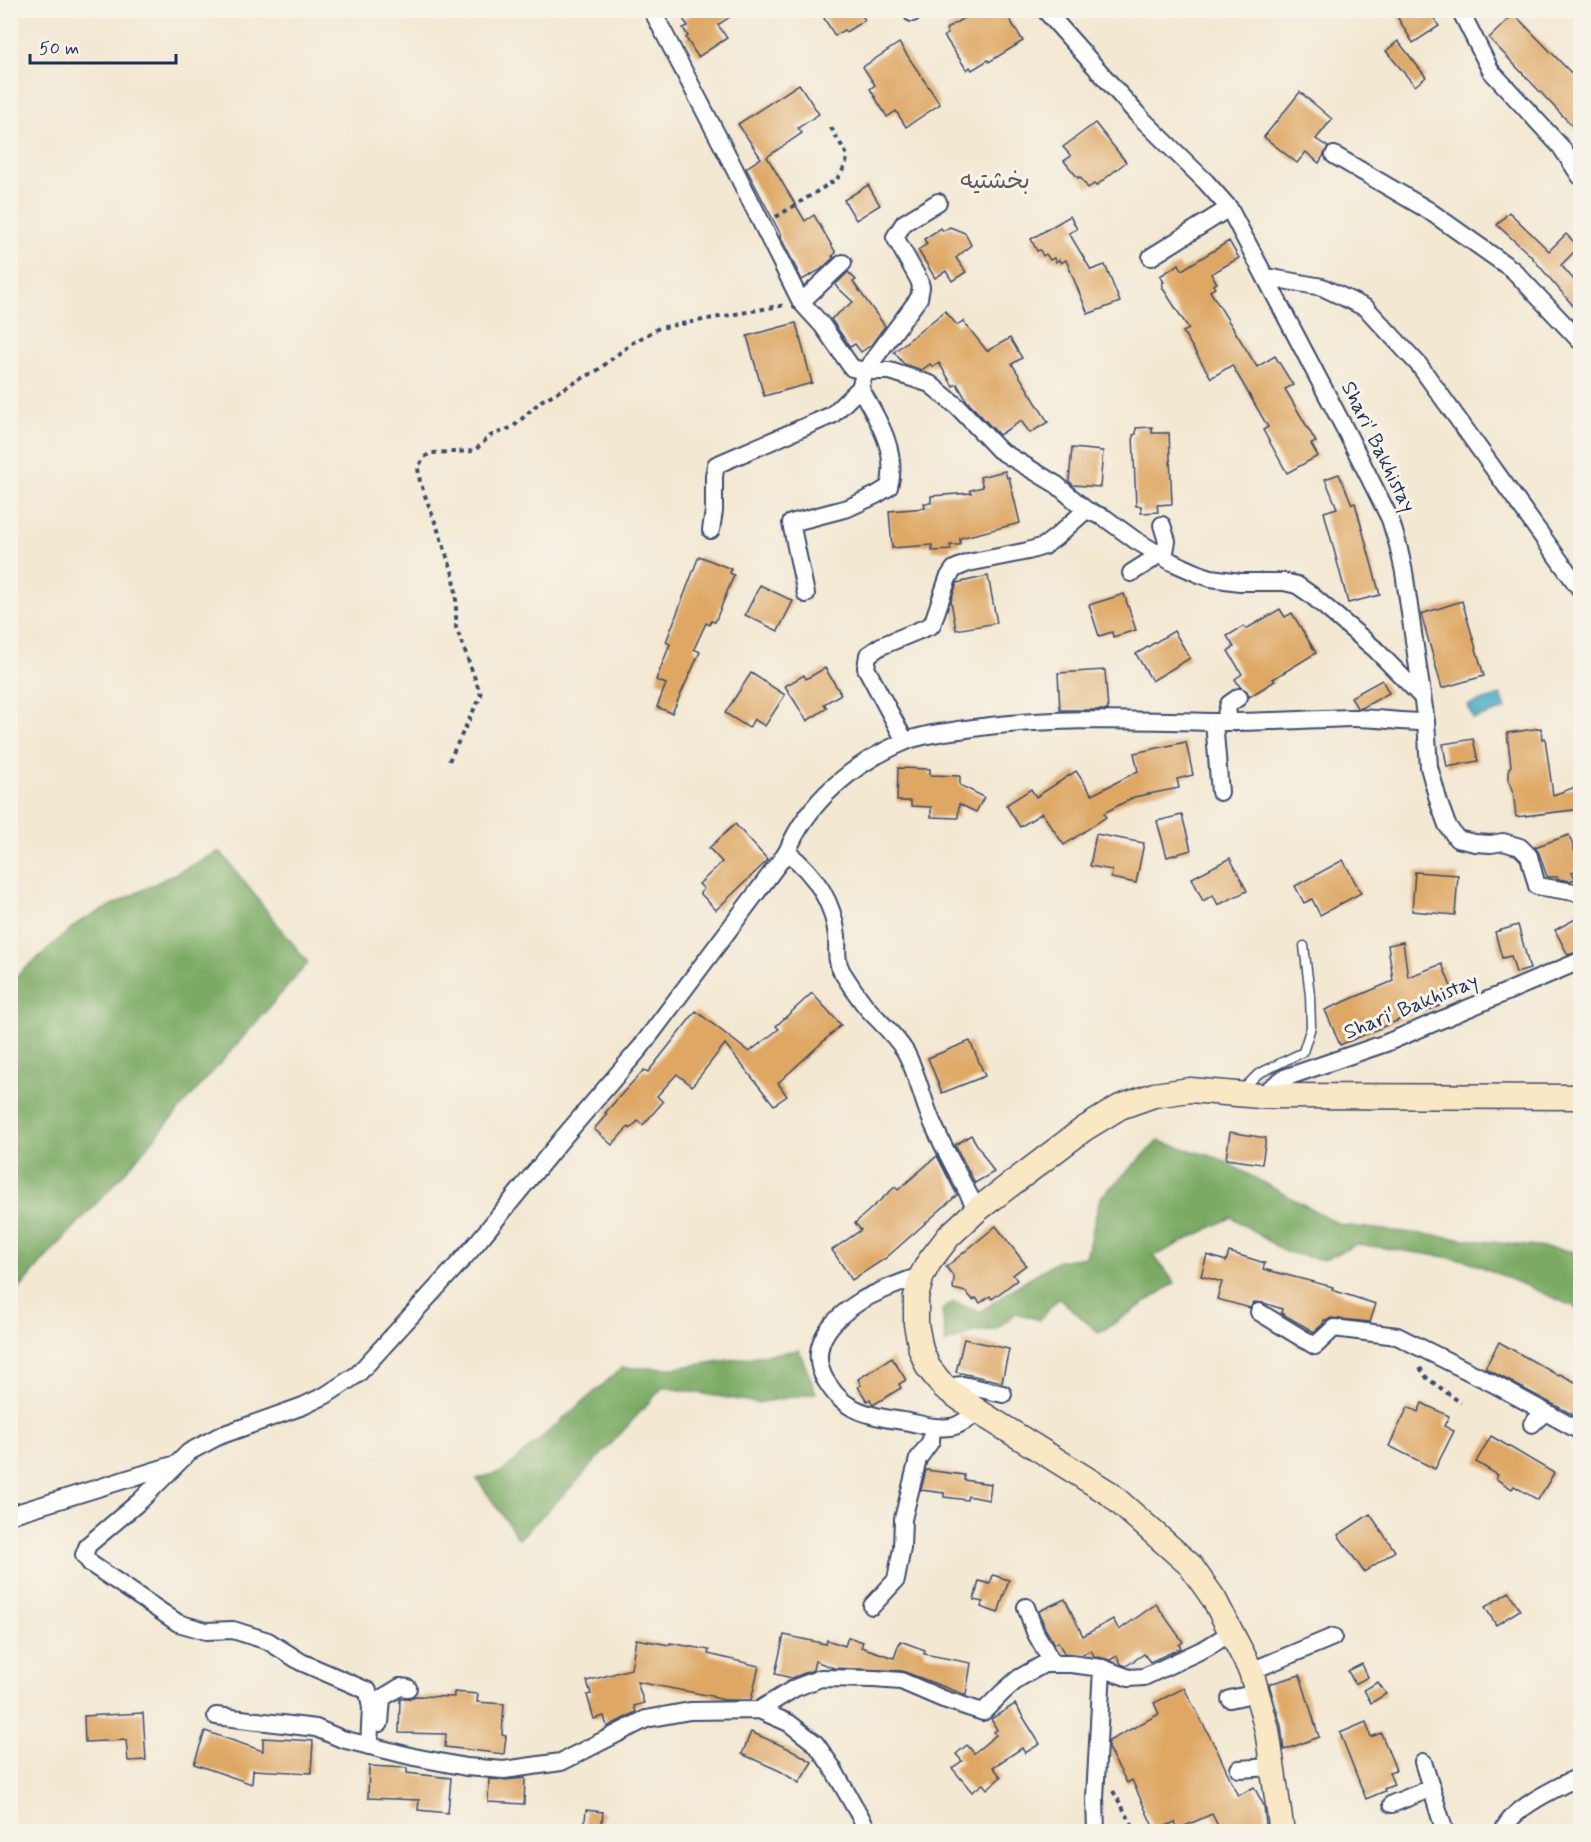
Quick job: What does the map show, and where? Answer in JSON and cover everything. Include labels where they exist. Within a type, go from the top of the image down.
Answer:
[{"type":"main road","points":[[1282,1832],[1267,1731],[1254,1682],[1215,1599],[1190,1565],[1109,1493],[979,1412],[944,1386],[928,1367],[921,1350],[916,1324],[916,1298],[922,1275],[949,1236],[977,1210],[1084,1129],[1120,1107],[1154,1095],[1190,1090],[1250,1095],[1581,1097]]},
{"type":"street","points":[[652,10],[801,302],[822,326],[852,368],[865,371],[890,371],[930,384],[958,407],[999,450],[1057,484],[1086,510],[1105,518],[1135,540],[1198,574],[1240,582],[1284,582],[1297,585],[1376,650],[1422,697]]},
{"type":"street","name":"Shari' Bakhistay","points":[[1045,10],[1137,114],[1229,208],[1390,519],[1404,572],[1426,722],[1430,767],[1438,803],[1447,825],[1457,839],[1475,843],[1503,842],[1520,848],[1529,856],[1537,886],[1581,893]]},
{"type":"street","points":[[1460,10],[1491,71],[1562,147],[1581,176]]},
{"type":"street","points":[[1334,155],[1428,210],[1513,270],[1581,341]]},
{"type":"street","points":[[711,530],[716,465],[832,415],[860,388],[865,371],[919,298],[921,287],[919,280],[895,237],[904,223],[938,202]]},
{"type":"street","points":[[1151,257],[1229,208]]},
{"type":"street","points":[[801,302],[843,263]]},
{"type":"street","points":[[1266,277],[1322,287],[1366,308],[1419,366],[1581,590]]},
{"type":"street","points":[[807,594],[791,523],[848,508],[889,486],[892,474],[890,450],[872,408],[860,388]]},
{"type":"street","points":[[905,741],[866,668],[868,655],[881,646],[932,625],[948,578],[954,569],[968,563],[1044,546],[1086,510]]},
{"type":"street","points":[[1131,573],[1161,555],[1167,541],[1162,525]]},
{"type":"street","points":[[1220,792],[1219,722],[1228,705],[1239,697]]},
{"type":"street","points":[[374,1747],[368,1691],[301,1662],[268,1641],[233,1630],[206,1631],[178,1623],[90,1564],[84,1555],[88,1545],[140,1501],[189,1452],[219,1436],[327,1395],[358,1374],[471,1250],[641,1047],[787,852],[804,820],[831,788],[860,766],[905,741],[1006,723],[1060,720],[1219,722],[1356,718],[1426,722]]},
{"type":"street","points":[[787,852],[801,863],[826,897],[833,914],[837,939],[837,960],[842,971],[867,1008],[888,1029],[905,1052],[916,1072],[933,1123],[977,1210]]},
{"type":"street","name":"Shari' Bakhistay","points":[[1250,1095],[1284,1078],[1386,1043],[1581,961]]},
{"type":"street","points":[[922,1275],[860,1301],[828,1329],[821,1342],[817,1361],[836,1395],[848,1405],[864,1412],[932,1427],[955,1426],[979,1412]]},
{"type":"street","points":[[1259,1312],[1315,1346],[1334,1328],[1397,1336],[1492,1383],[1581,1431]]},
{"type":"street","points":[[944,1386],[963,1385],[1003,1394]]},
{"type":"street","points":[[1532,1424],[1545,1412]]},
{"type":"street","points":[[872,1606],[896,1580],[902,1548],[903,1519],[918,1459],[931,1441],[932,1427]]},
{"type":"street","points":[[10,1515],[177,1464]]},
{"type":"street","points":[[1026,1607],[1035,1632],[1053,1664]]},
{"type":"street","points":[[759,1710],[795,1688],[821,1678],[902,1682],[983,1712],[1019,1678],[1044,1664],[1071,1664],[1102,1668],[1129,1678],[1144,1677],[1206,1648],[1232,1632]]},
{"type":"street","points":[[1230,1699],[1254,1682],[1332,1637]]},
{"type":"street","points":[[1096,1832],[1096,1773],[1102,1668]]},
{"type":"street","points":[[374,1747],[382,1698],[400,1687],[408,1689]]},
{"type":"street","points":[[216,1716],[316,1728],[342,1740],[446,1763],[504,1770],[561,1762],[646,1719],[690,1711],[759,1710],[789,1723],[816,1744],[832,1767],[869,1832]]},
{"type":"street","points":[[1423,1762],[1445,1832]]},
{"type":"street","points":[[1239,1769],[1272,1767]]},
{"type":"street","points":[[1503,1832],[1505,1826],[1518,1813],[1543,1796],[1581,1776]]},
{"type":"street","points":[[1392,1804],[1431,1788]]},
{"type":"lane","points":[[1250,1095],[1258,1074],[1303,1052],[1311,1027],[1304,946]]},
{"type":"path","points":[[762,225],[837,178],[846,165],[847,155],[829,124]]},
{"type":"path","points":[[450,761],[481,695],[456,627],[454,577],[420,482],[418,468],[423,458],[431,453],[474,451],[490,436],[513,427],[541,401],[598,370],[633,343],[659,328],[801,302]]},
{"type":"path","points":[[1096,1773],[1111,1786],[1133,1826],[1139,1832]]},
{"type":"green space","points":[[220,851],[308,963],[11,1299],[11,981],[79,922]]},
{"type":"green space","points":[[1158,1141],[1218,1158],[1341,1225],[1572,1251],[1580,1259],[1580,1319],[1575,1307],[1466,1260],[1357,1244],[1324,1260],[1285,1252],[1232,1217],[1154,1256],[1175,1283],[1099,1333],[1059,1298],[1039,1320],[1016,1313],[995,1330],[976,1331],[946,1344],[942,1310],[954,1302],[980,1312],[1058,1261],[1086,1257],[1100,1198]]},
{"type":"green space","points":[[799,1350],[816,1393],[758,1403],[663,1387],[578,1480],[519,1539],[477,1479],[503,1471],[622,1368],[674,1368]]},
{"type":"water","points":[[1501,695],[1506,709],[1473,719],[1468,705]]},
{"type":"building","points":[[697,10],[740,10],[718,25],[727,38],[698,57],[686,38],[688,36],[683,28],[688,26],[683,19]]},
{"type":"building","points":[[819,10],[859,10],[865,20],[835,36]]},
{"type":"building","points":[[976,10],[1004,10],[1023,41],[989,62],[988,60],[972,70],[970,67],[967,70],[944,36],[948,34],[946,29]]},
{"type":"building","points":[[1393,10],[1429,10],[1439,26],[1413,43]]},
{"type":"building","points":[[1514,14],[1581,83],[1581,135],[1489,38]]},
{"type":"building","points":[[1398,41],[1426,77],[1415,86],[1386,51]]},
{"type":"building","points":[[899,43],[940,104],[906,127],[896,111],[887,117],[870,89],[875,85],[863,67]]},
{"type":"building","points":[[799,84],[819,114],[798,128],[802,133],[767,157],[805,221],[814,215],[836,253],[820,270],[802,280],[746,168],[761,158],[738,124]]},
{"type":"building","points":[[1300,92],[1332,119],[1316,139],[1328,147],[1319,163],[1306,152],[1297,163],[1264,137]]},
{"type":"building","points":[[1095,123],[1126,162],[1096,186],[1094,184],[1088,188],[1064,161],[1071,156],[1063,147]]},
{"type":"building","points":[[868,185],[880,205],[856,220],[844,200]]},
{"type":"building","points":[[1509,212],[1549,251],[1566,234],[1579,247],[1561,265],[1581,288],[1581,315],[1530,255],[1497,225]]},
{"type":"building","points":[[1070,216],[1077,229],[1069,233],[1091,270],[1105,265],[1120,302],[1088,314],[1066,260],[1061,263],[1059,260],[1056,262],[1054,258],[1050,260],[1046,254],[1043,256],[1040,250],[1037,251],[1031,239]]},
{"type":"building","points":[[950,227],[965,233],[971,245],[956,258],[966,272],[952,281],[946,271],[935,278],[918,250],[927,244],[924,239],[941,228],[943,231]]},
{"type":"building","points":[[1229,241],[1239,258],[1211,274],[1217,283],[1210,291],[1257,367],[1275,356],[1293,385],[1285,389],[1316,442],[1311,444],[1318,456],[1287,473],[1263,430],[1268,427],[1232,365],[1211,378],[1183,332],[1189,329],[1162,287],[1164,282],[1160,276],[1179,264],[1182,270]]},
{"type":"building","points":[[848,272],[856,280],[853,282],[885,326],[871,345],[861,352],[855,344],[850,347],[831,319],[853,302],[835,285]]},
{"type":"building","points":[[945,311],[957,325],[963,321],[987,351],[1010,338],[1022,358],[1012,364],[1048,422],[1030,433],[1021,421],[999,435],[967,401],[957,384],[953,386],[939,363],[933,367],[930,364],[922,370],[904,364],[894,352]]},
{"type":"building","points":[[796,323],[812,383],[764,396],[747,336]]},
{"type":"building","points":[[1152,427],[1152,433],[1169,433],[1172,504],[1157,505],[1158,512],[1141,513],[1141,506],[1136,506],[1133,435],[1136,434],[1136,428]]},
{"type":"building","points":[[1072,448],[1103,451],[1100,487],[1073,485],[1069,481]]},
{"type":"building","points":[[1005,471],[1007,478],[1009,477],[1020,523],[960,538],[960,545],[950,545],[951,550],[932,551],[932,545],[892,548],[889,511],[925,508],[924,503],[931,503],[931,496],[971,493],[970,490],[983,487],[980,477]]},
{"type":"building","points":[[1339,474],[1352,504],[1355,503],[1380,595],[1348,603],[1324,512],[1337,508],[1325,479]]},
{"type":"building","points":[[699,556],[731,569],[730,573],[734,575],[715,622],[711,621],[710,625],[706,623],[694,649],[700,652],[672,713],[657,707],[666,684],[656,680],[670,644],[666,642]]},
{"type":"building","points":[[988,576],[997,623],[956,630],[951,601],[957,583]]},
{"type":"building","points":[[760,585],[793,601],[778,631],[745,615]]},
{"type":"building","points":[[1124,594],[1136,630],[1113,637],[1112,632],[1099,636],[1089,605]]},
{"type":"building","points":[[1462,601],[1484,676],[1442,688],[1421,614]]},
{"type":"building","points":[[1280,609],[1285,617],[1292,613],[1316,653],[1273,679],[1275,681],[1249,697],[1247,691],[1240,687],[1235,679],[1242,674],[1228,651],[1234,647],[1227,636],[1244,626],[1246,629]]},
{"type":"building","points":[[1174,631],[1190,658],[1152,681],[1136,654]]},
{"type":"building","points":[[825,668],[841,694],[824,704],[827,708],[807,721],[785,686],[804,675],[806,679]]},
{"type":"building","points":[[1105,670],[1108,710],[1060,710],[1058,673]]},
{"type":"building","points":[[751,673],[785,695],[765,726],[754,719],[749,728],[725,713]]},
{"type":"building","points":[[1382,680],[1389,693],[1362,708],[1357,708],[1351,697]]},
{"type":"building","points":[[1541,728],[1542,739],[1545,738],[1553,795],[1581,785],[1581,809],[1516,817],[1513,790],[1509,781],[1511,766],[1507,733]]},
{"type":"building","points":[[1473,739],[1478,761],[1447,767],[1443,744]]},
{"type":"building","points":[[1186,742],[1193,775],[1177,779],[1179,788],[1134,797],[1104,813],[1106,817],[1064,845],[1042,813],[1020,827],[1006,805],[1031,789],[1036,797],[1076,771],[1092,795],[1138,771],[1134,753]]},
{"type":"building","points":[[898,768],[930,769],[930,775],[960,776],[960,785],[984,797],[976,812],[959,804],[958,818],[931,817],[931,807],[911,806],[911,801],[897,801]]},
{"type":"building","points":[[1182,815],[1191,850],[1167,857],[1157,821]]},
{"type":"building","points":[[735,824],[768,860],[716,910],[700,893],[704,889],[699,884],[722,862],[709,848]]},
{"type":"building","points":[[1096,834],[1144,843],[1136,883],[1111,878],[1112,870],[1090,866]]},
{"type":"building","points":[[1569,835],[1581,869],[1572,872],[1575,879],[1570,881],[1547,877],[1535,847]]},
{"type":"building","points":[[1230,858],[1247,891],[1218,905],[1213,895],[1203,901],[1192,878]]},
{"type":"building","points":[[1343,860],[1361,893],[1320,915],[1312,899],[1304,903],[1295,886]]},
{"type":"building","points":[[1415,872],[1458,875],[1455,915],[1412,911]]},
{"type":"building","points":[[1581,916],[1581,951],[1568,955],[1555,930]]},
{"type":"building","points":[[1518,925],[1530,969],[1516,973],[1511,956],[1502,958],[1495,932]]},
{"type":"building","points":[[1403,942],[1408,977],[1442,964],[1454,994],[1437,1000],[1439,1006],[1421,1013],[1420,1011],[1340,1045],[1325,1010],[1393,981],[1388,945]]},
{"type":"building","points":[[812,993],[841,1025],[778,1083],[787,1096],[774,1105],[725,1044],[692,1086],[677,1074],[657,1096],[663,1102],[643,1125],[638,1121],[630,1129],[628,1127],[612,1145],[594,1129],[607,1114],[605,1113],[644,1070],[648,1072],[696,1011],[749,1052],[779,1029],[776,1026]]},
{"type":"building","points":[[970,1041],[985,1076],[942,1093],[928,1058]]},
{"type":"building","points":[[1230,1132],[1266,1138],[1262,1164],[1226,1159]]},
{"type":"building","points":[[971,1135],[994,1172],[975,1183],[955,1145]]},
{"type":"building","points":[[937,1156],[957,1195],[886,1258],[852,1280],[832,1250],[861,1230],[855,1223],[895,1187],[898,1190]]},
{"type":"building","points":[[996,1226],[1026,1265],[1013,1275],[1017,1280],[992,1299],[990,1296],[980,1303],[976,1298],[973,1300],[966,1292],[953,1289],[954,1277],[946,1267]]},
{"type":"building","points":[[1229,1252],[1265,1263],[1263,1269],[1333,1287],[1332,1290],[1376,1304],[1370,1322],[1331,1318],[1324,1320],[1314,1332],[1281,1313],[1282,1309],[1254,1302],[1250,1308],[1217,1299],[1222,1282],[1201,1276],[1207,1255],[1226,1261]]},
{"type":"building","points":[[964,1339],[1009,1349],[1002,1382],[956,1372]]},
{"type":"building","points":[[1499,1342],[1559,1376],[1560,1374],[1579,1384],[1581,1382],[1581,1419],[1485,1368]]},
{"type":"building","points":[[892,1358],[906,1380],[899,1384],[901,1388],[873,1405],[870,1399],[867,1401],[858,1387],[861,1385],[858,1379]]},
{"type":"building","points":[[1422,1403],[1449,1416],[1444,1426],[1454,1431],[1435,1469],[1389,1446],[1408,1407],[1418,1412]]},
{"type":"building","points":[[1491,1436],[1554,1473],[1538,1500],[1514,1486],[1512,1489],[1496,1479],[1498,1475],[1476,1462]]},
{"type":"building","points":[[926,1470],[964,1475],[964,1480],[991,1484],[989,1500],[968,1496],[967,1500],[944,1497],[944,1493],[921,1490]]},
{"type":"building","points":[[1370,1514],[1395,1551],[1364,1572],[1338,1535]]},
{"type":"building","points":[[993,1575],[1009,1580],[998,1613],[981,1607],[983,1602],[974,1600],[979,1581],[990,1584]]},
{"type":"building","points":[[1509,1592],[1520,1610],[1496,1625],[1485,1607]]},
{"type":"building","points":[[1065,1599],[1083,1636],[1113,1619],[1119,1630],[1156,1604],[1183,1642],[1179,1645],[1181,1648],[1150,1662],[1144,1654],[1126,1666],[1121,1664],[1117,1656],[1110,1660],[1094,1656],[1091,1650],[1081,1655],[1064,1653],[1058,1642],[1054,1644],[1039,1611]]},
{"type":"building","points":[[784,1635],[826,1644],[827,1640],[845,1646],[848,1637],[863,1642],[861,1647],[894,1658],[900,1641],[925,1650],[924,1654],[971,1663],[966,1695],[902,1671],[834,1668],[815,1661],[813,1670],[792,1678],[775,1674]]},
{"type":"building","points":[[636,1639],[709,1650],[708,1654],[759,1666],[751,1700],[724,1700],[637,1682],[644,1703],[634,1706],[636,1712],[607,1727],[604,1716],[594,1719],[587,1695],[591,1694],[587,1681],[631,1669]]},
{"type":"building","points":[[1362,1664],[1368,1677],[1355,1684],[1348,1671]]},
{"type":"building","points":[[1300,1675],[1319,1737],[1284,1750],[1281,1726],[1269,1684]]},
{"type":"building","points":[[1378,1682],[1386,1694],[1371,1703],[1364,1690]]},
{"type":"building","points":[[1184,1688],[1238,1796],[1254,1787],[1264,1806],[1266,1824],[1251,1832],[1221,1832],[1212,1814],[1178,1829],[1175,1822],[1155,1831],[1132,1780],[1127,1783],[1108,1748],[1109,1741],[1159,1714],[1154,1703]]},
{"type":"building","points":[[454,1692],[478,1694],[477,1702],[504,1704],[502,1735],[506,1736],[504,1754],[445,1747],[446,1734],[399,1733],[400,1699],[415,1696],[454,1697]]},
{"type":"building","points":[[1015,1704],[1040,1744],[1025,1753],[1022,1748],[993,1767],[1001,1777],[987,1789],[983,1784],[972,1792],[952,1768],[962,1761],[956,1754],[967,1745],[974,1753],[996,1735],[994,1732],[997,1730],[991,1719]]},
{"type":"building","points":[[143,1713],[146,1760],[128,1761],[126,1740],[85,1742],[84,1716]]},
{"type":"building","points":[[1366,1722],[1371,1737],[1381,1733],[1396,1770],[1389,1772],[1394,1785],[1366,1799],[1340,1733]]},
{"type":"building","points":[[205,1731],[263,1751],[263,1738],[313,1741],[311,1773],[253,1770],[252,1784],[194,1764]]},
{"type":"building","points":[[751,1732],[794,1751],[812,1762],[799,1783],[780,1771],[742,1754]]},
{"type":"building","points":[[369,1766],[407,1768],[407,1773],[451,1778],[448,1813],[418,1810],[419,1800],[368,1798]]},
{"type":"building","points":[[525,1778],[524,1804],[488,1802],[489,1779]]},
{"type":"building","points":[[586,1810],[603,1812],[601,1832],[584,1832]]},
{"type":"district","name":"بخشتيه","points":[[995,181]]}]
